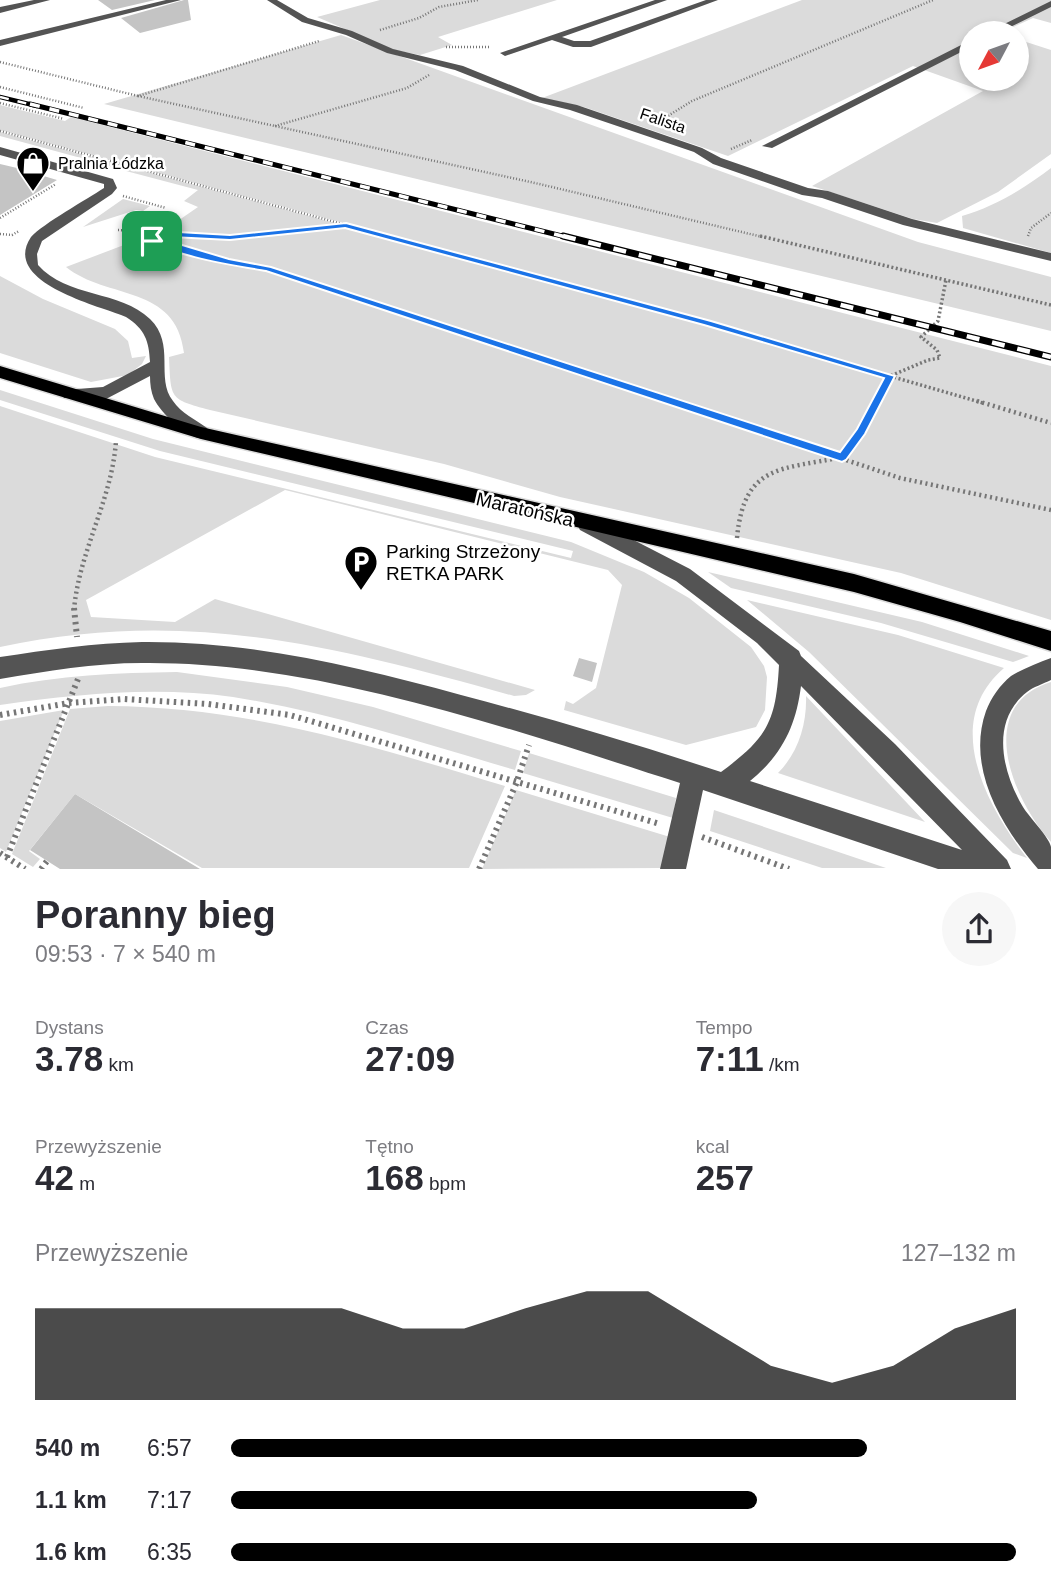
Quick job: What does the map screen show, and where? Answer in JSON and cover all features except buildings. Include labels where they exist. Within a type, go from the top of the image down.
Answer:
[{"type":"main road","name":"Maratońska","points":[[0,372],[201,433],[910,598],[1051,641]]},
{"type":"street","points":[[0,10],[46,0]]},
{"type":"street","points":[[0,43],[177,0]]},
{"type":"street","name":"Falista","points":[[273,0],[305,20],[349,33],[396,53],[448,65],[537,99],[573,107],[698,150],[711,158],[806,192],[824,194],[908,222],[1046,256]]},
{"type":"street","points":[[505,53],[663,0]]},
{"type":"street","points":[[552,37],[573,44],[591,44],[714,0]]},
{"type":"street","points":[[1016,21],[1051,4]]},
{"type":"street","points":[[774,143],[959,49]]},
{"type":"street","points":[[0,151],[109,181],[111,188],[108,191],[37,239],[32,247],[33,270],[51,282],[131,313],[145,322],[157,342],[158,382],[165,403],[201,433]]},
{"type":"street","points":[[70,394],[106,393],[157,365]]},
{"type":"street","points":[[584,522],[683,575],[791,658],[998,869]]},
{"type":"street","points":[[0,668],[82,655],[155,651],[236,656],[285,663],[402,690],[535,727],[725,784],[979,869]]},
{"type":"street","points":[[725,784],[762,756],[776,736],[787,703],[791,658]]},
{"type":"street","points":[[1051,669],[1034,675],[1011,690],[995,712],[989,739],[991,761],[1011,810],[1051,864]]},
{"type":"street","points":[[673,869],[694,775]]},
{"type":"path","points":[[138,96],[349,33],[381,30],[419,18],[439,7],[478,0]]},
{"type":"path","points":[[642,131],[692,101],[933,0]]},
{"type":"path","points":[[0,62],[138,96],[535,183],[702,225],[1051,305]]},
{"type":"path","points":[[274,126],[407,88],[448,65]]},
{"type":"path","points":[[0,87],[85,108]]},
{"type":"path","points":[[0,103],[64,119]]},
{"type":"path","points":[[0,131],[707,323],[1051,423]]},
{"type":"path","points":[[711,158],[754,139],[770,137],[774,143]]},
{"type":"path","points":[[0,218],[64,179]]},
{"type":"path","points":[[1046,256],[1029,246],[1027,237],[1031,228],[1051,213]]},
{"type":"path","points":[[118,230],[230,237],[346,225]]},
{"type":"path","points":[[144,233],[152,241],[228,262],[267,268],[900,478],[1051,510]]},
{"type":"path","points":[[736,557],[738,529],[750,492],[767,474],[842,457],[861,431],[890,376],[941,357],[937,350],[921,337],[938,321],[946,280]]},
{"type":"path","points":[[7,858],[80,675],[82,655],[72,615],[74,595],[95,525],[113,478],[117,458],[116,441]]},
{"type":"path","points":[[0,715],[70,703],[125,699],[231,705],[290,715],[516,784],[683,831],[789,869]]},
{"type":"path","points":[[479,869],[516,784],[535,727]]},
{"type":"path","points":[[0,853],[25,869]]},
{"type":"path","points":[[41,869],[47,861]]},
{"type":"shaded area","points":[[380,0],[557,0],[438,37],[452,45],[420,55],[394,50],[317,17]]},
{"type":"shaded area","points":[[802,0],[1051,0],[1051,23],[1033,18],[1026,21],[959,21],[959,82],[913,66],[728,156],[584,107],[542,98]]},
{"type":"shaded area","points":[[341,35],[918,242],[1051,277],[1051,331],[104,104]]},
{"type":"shaded area","points":[[1029,43],[1051,50],[1051,154],[998,192],[937,223],[913,219],[812,186],[983,91],[1029,91]]},
{"type":"shaded area","points":[[0,105],[65,121],[71,117],[1051,366],[1051,620],[901,573],[560,497],[444,464],[187,403],[175,395],[170,381],[169,357],[184,353],[178,331],[168,315],[137,296],[101,285],[66,267],[166,229],[198,207],[184,201],[198,190],[107,166],[95,171],[103,164],[0,136],[0,132],[758,338],[760,336],[0,130]]},
{"type":"shaded area","points":[[1051,168],[1051,253],[963,228],[962,216],[1009,196]]},
{"type":"shaded area","points":[[123,199],[150,206],[143,211],[136,210],[83,227]]},
{"type":"shaded area","points":[[0,276],[43,299],[115,329],[128,341],[132,358],[146,356],[142,364],[128,375],[91,382],[0,353]]},
{"type":"shaded area","points":[[0,390],[153,439],[571,542],[644,572],[689,598],[751,647],[764,666],[767,677],[765,710],[756,727],[686,745],[564,710],[566,701],[573,704],[596,688],[622,585],[608,570],[285,490],[86,600],[91,617],[175,622],[215,599],[535,690],[526,695],[514,696],[322,648],[197,632],[134,631],[68,636],[0,647],[0,406],[155,457],[571,558],[573,551],[160,451],[0,400]]},
{"type":"shaded area","points":[[708,572],[922,622],[1029,656],[1013,662],[881,623],[731,588]]},
{"type":"shaded area","points":[[747,600],[898,635],[1004,668],[985,689],[975,713],[973,738],[976,763],[997,814],[1027,858],[1013,853],[809,652]]},
{"type":"shaded area","points":[[177,672],[287,687],[373,707],[521,751],[515,770],[304,711],[204,694],[116,693],[0,705],[0,688],[88,676]]},
{"type":"shaded area","points":[[1051,682],[1051,842],[1024,803],[1014,779],[1008,755],[1007,732],[1013,711],[1027,694]]},
{"type":"shaded area","points":[[806,696],[925,822],[778,773],[800,738]]},
{"type":"shaded area","points":[[108,706],[212,713],[261,721],[358,743],[505,786],[469,868],[202,868],[75,794],[29,851],[40,859],[33,867],[12,854],[70,709]]},
{"type":"shaded area","points":[[64,710],[6,852],[0,848],[0,721]]},
{"type":"shaded area","points":[[529,753],[676,798],[673,818],[523,773]]},
{"type":"shaded area","points":[[516,790],[670,837],[661,868],[482,869]]},
{"type":"shaded area","points":[[714,810],[886,868],[822,868],[710,831]]},
{"type":"railway","points":[[0,97],[37,106]]},
{"type":"railway","points":[[30,104],[570,238]]},
{"type":"railway","points":[[563,236],[1051,357]]},
{"type":"place","name":"Pralnia Łódzka","points":[[33,193]]},
{"type":"place","name":"Parking Strzeżony RETKA PARK","points":[[361,592]]},
{"type":"route","points":[[346,225],[707,323],[890,376],[861,431],[842,457],[267,268],[228,262],[152,241],[144,233],[230,237],[346,225]]}]
